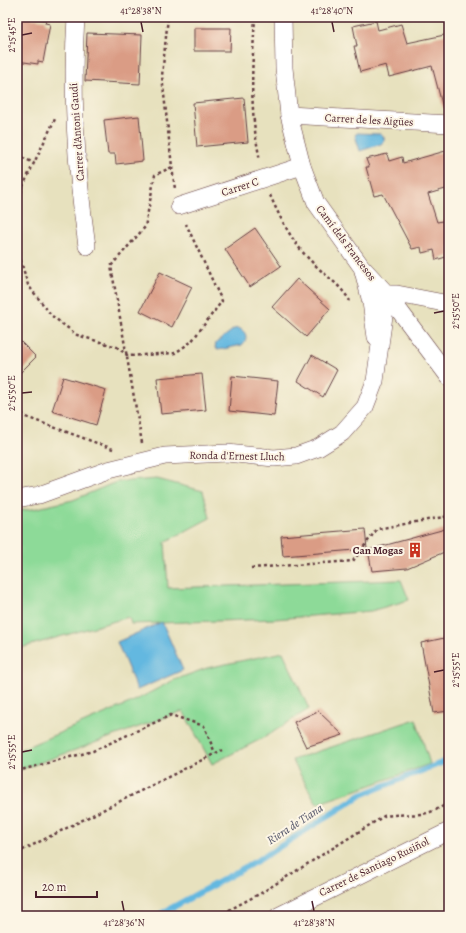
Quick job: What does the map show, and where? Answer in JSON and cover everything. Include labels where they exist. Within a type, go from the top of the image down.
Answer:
[{"type":"street","name":"Carrer d'Antoni Gaudí","points":[[76,17],[73,72],[74,118],[87,246]]},
{"type":"street","name":"Camí dels Francesos","points":[[283,17],[284,68],[289,116],[302,166],[316,203],[361,266],[386,294],[449,377]]},
{"type":"street","name":"Carrer de les Aigües","points":[[289,116],[449,124]]},
{"type":"street","name":"Carrer C","points":[[179,206],[302,166]]},
{"type":"street","name":"Ronda d'Ernest Lluch","points":[[361,266],[371,302],[380,353]]},
{"type":"street","name":"Ronda d'Ernest Lluch","points":[[17,498],[39,495],[108,470],[165,456],[227,453],[274,458],[296,456],[318,448],[342,433],[365,407],[375,381],[380,353],[386,294]]},
{"type":"street","points":[[386,294],[397,294],[449,304]]},
{"type":"street","name":"Carrer de Santiago Rusiñol","points":[[278,916],[449,830]]},
{"type":"path","points":[[17,248],[28,285],[52,316],[76,335],[117,347],[128,356],[175,352],[191,342],[222,301],[179,206],[172,167],[162,76],[168,17]]},
{"type":"path","points":[[255,17],[251,80],[255,135],[264,179],[280,219],[309,260],[345,292],[352,304]]},
{"type":"path","points":[[17,204],[23,186],[56,117]]},
{"type":"path","points":[[17,155],[34,163]]},
{"type":"path","points":[[149,445],[142,446],[128,356],[111,266],[145,227],[155,174],[172,167]]},
{"type":"path","points":[[17,409],[26,417],[120,451]]},
{"type":"path","points":[[251,568],[353,561],[377,529],[449,516]]},
{"type":"path","points":[[17,771],[93,751],[171,715],[204,726],[215,753]]},
{"type":"path","points":[[17,853],[222,750]]},
{"type":"path","points":[[218,916],[261,893],[384,816],[396,814],[423,814],[434,811],[449,803]]},
{"type":"green space","points":[[157,479],[203,491],[210,518],[165,542],[168,588],[401,580],[409,600],[371,611],[275,619],[131,624],[129,617],[17,649],[17,511],[73,500],[116,482]]},
{"type":"green space","points":[[283,652],[309,709],[267,736],[212,764],[183,711],[17,771],[17,751],[132,702],[174,680],[207,668]]},
{"type":"green space","points":[[416,719],[430,764],[317,804],[292,760]]},
{"type":"water","points":[[357,133],[380,134],[384,137],[384,141],[381,144],[360,151],[355,135]]},
{"type":"water","points":[[238,328],[246,335],[242,345],[218,350],[215,348],[216,343],[234,329]]},
{"type":"water","points":[[162,622],[183,670],[137,690],[117,642]]},
{"type":"building","points":[[17,17],[46,20],[45,23],[50,24],[43,62],[38,61],[38,64],[17,61]]},
{"type":"building","points":[[376,21],[378,30],[401,24],[407,43],[449,34],[449,108],[443,108],[432,66],[389,77],[386,65],[360,72],[354,46],[357,46],[353,26]]},
{"type":"building","points":[[194,28],[231,28],[230,51],[194,51]]},
{"type":"building","points":[[87,33],[142,35],[140,84],[85,81]]},
{"type":"building","points":[[244,98],[248,142],[197,147],[193,103]]},
{"type":"building","points":[[139,116],[143,161],[116,164],[115,154],[108,154],[104,120]]},
{"type":"building","points":[[449,150],[449,188],[428,194],[437,222],[449,220],[449,256],[436,260],[434,250],[422,253],[421,247],[412,249],[383,194],[374,196],[366,167],[369,167],[366,159],[387,154],[389,161],[402,157],[403,163]]},
{"type":"building","points":[[255,228],[281,266],[250,287],[225,249]]},
{"type":"building","points":[[160,272],[192,287],[172,327],[140,311]]},
{"type":"building","points":[[297,279],[330,309],[306,337],[272,307]]},
{"type":"building","points":[[17,338],[36,357],[17,376]]},
{"type":"building","points":[[312,355],[337,370],[323,397],[298,381]]},
{"type":"building","points":[[202,374],[206,410],[161,414],[157,378]]},
{"type":"building","points":[[232,376],[278,381],[274,416],[229,411]]},
{"type":"building","points":[[63,377],[106,390],[96,425],[52,411]]},
{"type":"building","name":"Can Mogas","points":[[449,528],[449,550],[407,568],[372,571],[368,550]]},
{"type":"building","points":[[365,529],[367,549],[283,556],[281,536]]},
{"type":"building","points":[[449,637],[449,711],[434,713],[421,643]]},
{"type":"building","points":[[318,711],[343,735],[306,747],[294,722]]},
{"type":"waterway","name":"Riera de Tiana","points":[[157,916],[262,858],[361,795],[449,760]]},
{"type":"place","name":"Can Mogas","points":[[415,550]]}]
